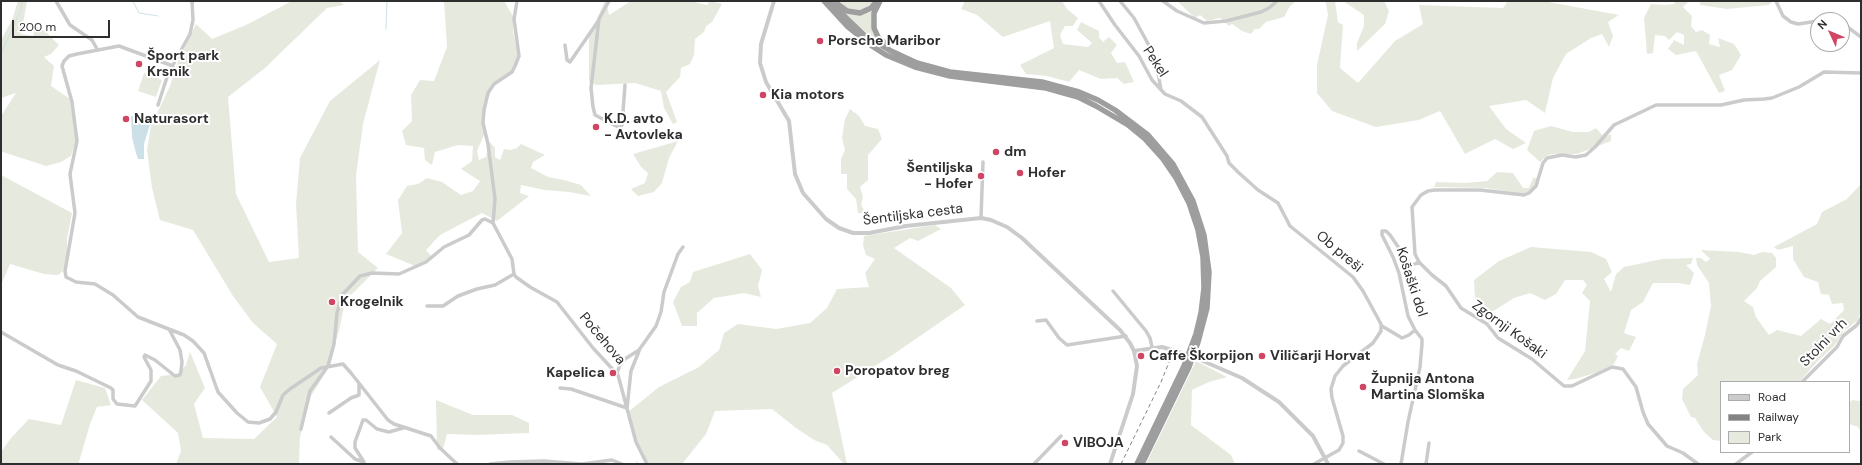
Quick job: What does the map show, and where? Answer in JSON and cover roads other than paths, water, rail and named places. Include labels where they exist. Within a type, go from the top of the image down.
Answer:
[{"type":"highway","points":[[824,1],[838,18],[860,37],[886,55],[900,61],[929,72],[950,76],[1046,88],[1078,97],[1096,106],[1123,121],[1145,139],[1163,159],[1176,178],[1189,203],[1198,230],[1203,257],[1204,288],[1201,313],[1196,334],[1175,386],[1137,464]]},
{"type":"highway","points":[[831,1],[863,34],[906,59],[950,72],[1042,82],[1079,92],[1098,100],[1115,110],[1148,135],[1164,152],[1180,175],[1193,201],[1204,235],[1208,254],[1208,289],[1202,328],[1189,367],[1142,464]]},
{"type":"highway","points":[[834,1],[847,11],[860,13],[871,8],[878,1]]},
{"type":"highway","points":[[878,1],[873,20],[875,33],[880,40],[906,59]]},
{"type":"street","points":[[56,1],[66,21],[92,40],[97,49]]},
{"type":"street","points":[[158,105],[173,66],[190,34],[193,20],[192,1]]},
{"type":"street","points":[[427,306],[443,306],[458,296],[477,289],[495,285],[514,274],[512,259],[493,222],[495,199],[488,144],[483,123],[488,93],[494,84],[512,72],[516,66],[518,56],[514,19],[517,1]]},
{"type":"street","points":[[565,45],[567,60],[570,62],[599,19],[609,1]]},
{"type":"street","name":"Šentiljska cesta","points":[[774,1],[761,44],[761,70],[766,82],[789,121],[795,174],[798,185],[803,194],[821,215],[839,228],[860,234],[906,226],[981,218],[991,220],[1008,227],[1022,238],[1126,336],[1134,351],[1137,366],[1133,394],[1110,464]]},
{"type":"street","name":"Pekel","points":[[1100,1],[1111,19],[1139,56],[1152,80],[1162,91]]},
{"type":"street","name":"Pekel","points":[[1120,1],[1134,18],[1152,51],[1156,60],[1162,91]]},
{"type":"street","points":[[1163,1],[1177,11],[1204,23],[1226,21],[1261,12],[1269,8],[1277,1]]},
{"type":"street","points":[[1776,1],[1783,16],[1791,22],[1798,24],[1810,22]]},
{"type":"street","points":[[599,19],[591,88],[593,111],[596,116],[620,128],[622,125],[625,85]]},
{"type":"street","points":[[1850,29],[1861,37]]},
{"type":"street","points":[[173,66],[120,46],[97,49],[94,51],[69,56],[64,61],[62,66],[72,102],[77,141],[70,174],[75,213],[66,275],[70,280],[76,282],[95,284],[113,295],[135,315],[170,331],[186,336],[198,345],[204,353],[218,392],[237,413],[248,422],[259,423],[270,419],[276,412],[283,395],[321,368],[345,365],[359,385],[388,420],[394,424],[431,436],[440,448],[458,464]]},
{"type":"street","points":[[1419,262],[1413,249],[1414,232],[1412,211],[1418,199],[1428,191],[1480,190],[1524,195],[1533,190],[1536,186],[1543,163],[1547,158],[1562,155],[1576,157],[1586,155],[1614,125],[1647,108],[1660,104],[1721,105],[1744,100],[1772,98],[1799,88],[1824,72],[1861,73]]},
{"type":"street","name":"Ob preši","points":[[1162,91],[1170,97],[1181,101],[1202,118],[1227,156],[1229,163],[1258,190],[1278,203],[1290,226],[1356,281],[1364,291],[1382,326]]},
{"type":"street","name":"Šentiljska cesta","points":[[981,218],[983,162]]},
{"type":"street","points":[[301,428],[310,391],[328,366],[334,344],[336,313],[342,296],[360,276],[372,273],[399,274],[426,262],[444,247],[469,235],[482,220],[485,219],[493,222]]},
{"type":"street","name":"Košaški dol","points":[[1401,464],[1408,422],[1420,367],[1422,340],[1408,316],[1399,273],[1382,235],[1382,231],[1386,231],[1390,235],[1410,264],[1413,265],[1419,262]]},
{"type":"street","points":[[560,388],[571,388],[627,408],[631,371],[640,350],[656,326],[661,312],[664,292],[682,247]]},
{"type":"street","name":"Zgornji Košaki","points":[[1419,262],[1446,286],[1461,308],[1487,324],[1502,341],[1532,358],[1561,385],[1566,387],[1572,386],[1612,367],[1623,369],[1636,387],[1642,412],[1648,424],[1667,446],[1683,453],[1698,464]]},
{"type":"street","name":"Počehova","points":[[514,274],[530,287],[557,302],[593,348],[617,373],[620,378],[636,442],[647,464]]},
{"type":"street","points":[[1113,291],[1146,331],[1150,338],[1152,347]]},
{"type":"street","name":"Stolni vrh","points":[[1803,381],[1837,347],[1843,336],[1856,325],[1861,318]]},
{"type":"street","points":[[1037,321],[1046,320],[1062,342],[1070,345],[1126,336]]},
{"type":"street","points":[[1314,464],[1339,450],[1343,443],[1332,398],[1331,389],[1335,376],[1343,366],[1373,343],[1381,332],[1382,326],[1402,338],[1415,330]]},
{"type":"street","points":[[1,332],[58,365],[76,371],[111,388],[113,390],[113,399],[117,404],[135,406],[151,381],[151,370],[144,357],[145,355],[160,364],[175,376],[180,375],[182,371],[180,350],[170,331]]},
{"type":"street","points":[[1134,351],[1152,347],[1162,347],[1185,354]]},
{"type":"street","points":[[617,373],[620,365],[625,359],[640,350]]},
{"type":"street","points":[[1196,358],[1237,376],[1279,402],[1313,436],[1326,457],[1328,464]]},
{"type":"street","points":[[330,413],[351,398],[359,395],[359,385]]},
{"type":"street","points":[[331,438],[355,459],[364,462],[357,451],[354,442],[363,420],[366,420],[377,429],[389,432],[401,428],[408,428]]},
{"type":"street","points":[[1034,464],[1061,436]]},
{"type":"street","points":[[1426,464],[1429,443]]},
{"type":"street","points":[[1359,450],[1384,464]]},
{"type":"street","points":[[1736,464],[1751,453]]},
{"type":"street","points":[[490,464],[544,461],[573,464],[612,460],[622,464]]},
{"type":"waterway","points":[[1,54],[21,9],[22,1]]},
{"type":"waterway","points":[[133,1],[139,13],[158,16]]},
{"type":"waterway","points":[[386,29],[387,1]]},
{"type":"railway","points":[[1121,464],[1161,382],[1172,355]]},
{"type":"place","name":"Porsche Maribor","points":[[820,41]]},
{"type":"place","name":"Šport park Krsnik","points":[[139,64]]},
{"type":"place","name":"Kia motors","points":[[763,95]]},
{"type":"place","name":"Naturasort","points":[[126,119]]},
{"type":"place","name":"K.D. avto - Avtovleka","points":[[596,127]]},
{"type":"place","name":"dm","points":[[996,152]]},
{"type":"place","name":"Hofer","points":[[1020,173]]},
{"type":"place","name":"Šentiljska - Hofer","points":[[981,176]]},
{"type":"place","name":"Krogelnik","points":[[332,302]]},
{"type":"place","name":"Caffe Škorpijon","points":[[1141,356]]},
{"type":"place","name":"Viličarji Horvat","points":[[1262,356]]},
{"type":"place","name":"Poropatov breg","points":[[837,371]]},
{"type":"place","name":"Kapelica","points":[[613,373]]},
{"type":"place","name":"Župnija Antona Martina Slomška","points":[[1363,387]]},
{"type":"place","name":"VIBOJA","points":[[1065,443]]}]
